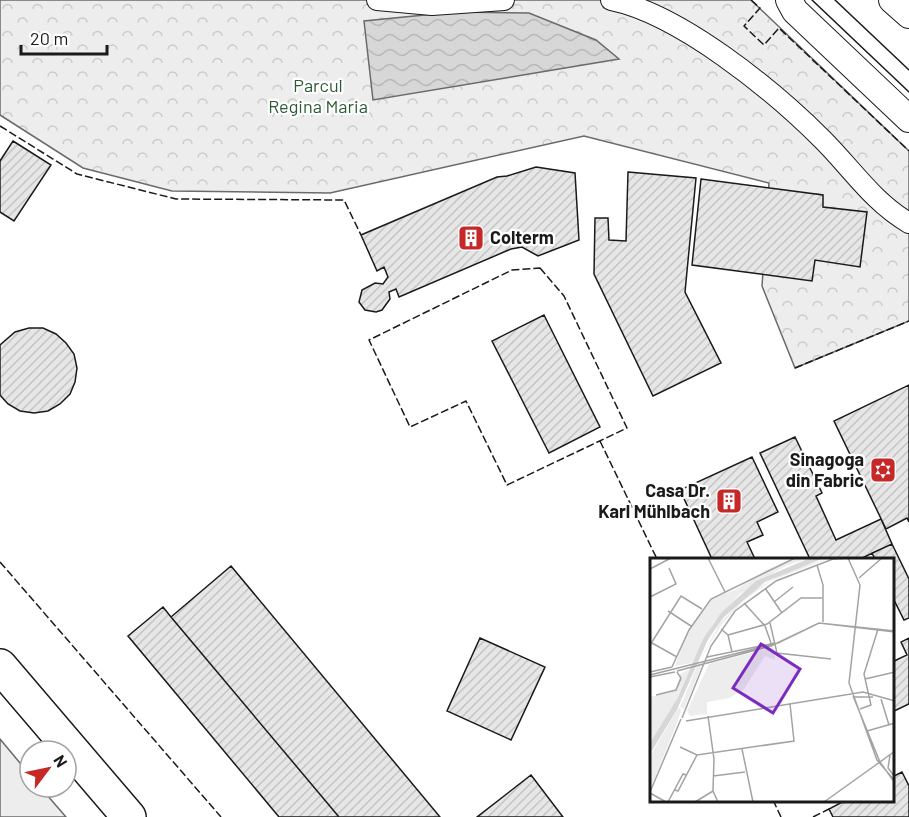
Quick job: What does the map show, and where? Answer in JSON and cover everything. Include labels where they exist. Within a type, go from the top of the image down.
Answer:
[{"type":"main road","points":[[0,666],[129,817]]},
{"type":"street","points":[[377,0],[432,5],[504,0]]},
{"type":"street","points":[[610,0],[635,5],[678,26],[725,57],[799,117],[825,142],[876,200],[909,223]]},
{"type":"street","points":[[789,0],[795,11],[909,119]]},
{"type":"street","points":[[892,0],[909,15]]},
{"type":"green space","name":"Parcul Regina Maria","points":[[0,0],[751,0],[909,151],[909,321],[795,368],[762,286],[769,183],[584,136],[330,193],[172,191],[83,168],[0,115]]},
{"type":"shaded area","points":[[0,739],[18,761],[18,799],[50,799],[66,817],[0,817]]},
{"type":"water","points":[[455,12],[529,13],[596,40],[619,59],[373,100],[364,21]]},
{"type":"building","points":[[13,141],[51,165],[14,221],[0,212],[0,161]]},
{"type":"building","name":"Colterm","points":[[536,167],[575,173],[579,240],[538,256],[522,247],[511,249],[399,297],[396,289],[389,292],[390,299],[382,310],[376,312],[365,310],[359,302],[362,290],[375,283],[383,284],[388,277],[384,267],[377,271],[361,235],[497,177]]},
{"type":"building","points":[[628,172],[696,178],[685,292],[721,363],[653,396],[594,274],[595,218],[608,218],[609,240],[626,241]]},
{"type":"building","points":[[701,179],[823,195],[823,207],[867,212],[860,267],[815,260],[812,281],[692,265]]},
{"type":"building","points":[[544,315],[600,427],[549,453],[492,341]]},
{"type":"building","points":[[29,328],[43,328],[56,334],[74,354],[77,368],[70,394],[48,411],[34,413],[20,411],[8,404],[0,395],[0,345],[15,332]]},
{"type":"building","name":"Sinagoga din Fabric","points":[[909,385],[909,522],[907,518],[886,529],[834,421]]},
{"type":"building","points":[[795,437],[822,493],[816,496],[836,540],[881,519],[892,544],[862,558],[810,558],[760,453]]},
{"type":"building","name":"Casa Dr. Karl Mühlbach","points":[[752,457],[778,512],[757,522],[763,535],[747,542],[755,558],[712,558],[680,490]]},
{"type":"building","points":[[892,544],[909,579],[909,618],[904,620],[894,600],[894,558],[874,558],[872,553]]},
{"type":"building","points":[[231,566],[440,817],[339,817],[171,617]]},
{"type":"building","points":[[163,607],[339,817],[279,817],[128,636]]},
{"type":"building","points":[[480,638],[545,667],[511,740],[447,711]]},
{"type":"building","points":[[909,638],[909,704],[894,711],[894,661],[907,655],[901,642]]},
{"type":"building","points":[[902,772],[909,786],[909,817],[833,817],[829,809],[842,802],[894,802],[894,776]]},
{"type":"building","points":[[531,775],[563,817],[477,817]]},
{"type":"tram line","points":[[812,0],[909,92]]},
{"type":"tram line","points":[[835,0],[909,70]]},
{"type":"fence","points":[[751,0],[760,8],[744,26],[764,45],[779,28],[909,151]]},
{"type":"fence","points":[[0,126],[77,174],[176,199],[344,200],[361,235]]},
{"type":"fence","points":[[540,268],[564,296],[627,428],[507,485],[466,401],[410,427],[369,340],[512,270],[540,268]]},
{"type":"fence","points":[[795,368],[909,321]]},
{"type":"fence","points":[[600,441],[657,558]]},
{"type":"fence","points":[[0,562],[221,817]]},
{"type":"fence","points":[[774,802],[781,817]]},
{"type":"fence","points":[[813,817],[829,809]]},
{"type":"place","name":"Colterm","points":[[471,238]]},
{"type":"place","name":"Sinagoga din Fabric","points":[[883,470]]},
{"type":"place","name":"Casa Dr. Karl Mühlbach","points":[[729,501]]}]
